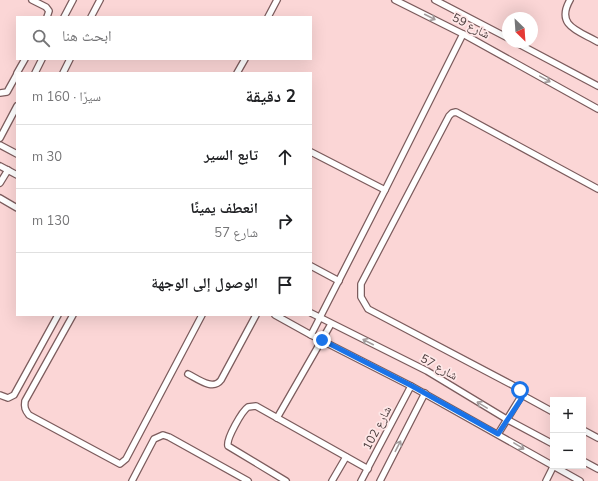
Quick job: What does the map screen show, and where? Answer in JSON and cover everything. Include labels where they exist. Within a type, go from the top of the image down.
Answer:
[{"type":"lane","points":[[32,0],[48,8],[49,12],[47,16]]},
{"type":"lane","points":[[65,16],[73,0]]},
{"type":"lane","points":[[92,16],[100,0]]},
{"type":"lane","points":[[269,16],[278,0]]},
{"type":"lane","name":"شارع 59","points":[[395,0],[463,34],[598,109]]},
{"type":"lane","name":"شارع 59","points":[[435,0],[502,35]]},
{"type":"lane","points":[[570,0],[564,13],[568,24],[572,28],[598,42]]},
{"type":"lane","points":[[311,335],[463,34]]},
{"type":"lane","points":[[526,48],[598,86]]},
{"type":"lane","points":[[18,72],[24,60]]},
{"type":"lane","points":[[36,72],[42,60]]},
{"type":"lane","points":[[64,72],[70,60]]},
{"type":"lane","points":[[238,72],[244,60]]},
{"type":"lane","points":[[0,93],[7,92],[16,75]]},
{"type":"lane","points":[[0,138],[16,108]]},
{"type":"lane","points":[[550,410],[522,395],[522,392],[518,388],[368,309],[361,297],[361,284],[449,116],[452,113],[456,112],[598,189]]},
{"type":"lane","points":[[0,145],[16,153]]},
{"type":"lane","points":[[312,153],[385,190]]},
{"type":"lane","points":[[0,166],[16,174]]},
{"type":"lane","points":[[0,183],[8,170]]},
{"type":"lane","points":[[0,198],[16,207]]},
{"type":"lane","points":[[312,267],[338,280]]},
{"type":"lane","name":"شارع 57","points":[[312,314],[426,372],[508,420],[550,442]]},
{"type":"lane","points":[[0,395],[8,398],[14,395],[57,316]]},
{"type":"lane","points":[[72,316],[25,401],[24,406],[29,415],[117,464],[120,464],[126,459],[201,316]]},
{"type":"lane","points":[[188,374],[210,385],[218,384],[255,316]]},
{"type":"lane","points":[[277,316],[425,393],[550,465]]},
{"type":"lane","points":[[277,418],[331,324]]},
{"type":"lane","name":"شارع 102","points":[[361,481],[412,386]]},
{"type":"lane","points":[[380,481],[425,393]]},
{"type":"lane","points":[[498,434],[522,395]]},
{"type":"lane","points":[[286,481],[230,449],[227,443],[243,412],[248,407],[256,406],[368,469]]},
{"type":"lane","points":[[586,432],[598,438]]},
{"type":"lane","points":[[132,481],[154,439],[162,435],[169,437],[248,481]]},
{"type":"lane","points":[[332,481],[346,457]]},
{"type":"lane","points":[[586,463],[598,469]]},
{"type":"lane","points":[[546,481],[552,469]]},
{"type":"lane","points":[[557,469],[580,481]]},
{"type":"route","points":[[322,340],[412,386],[498,434],[522,398],[522,392],[520,390]]}]
